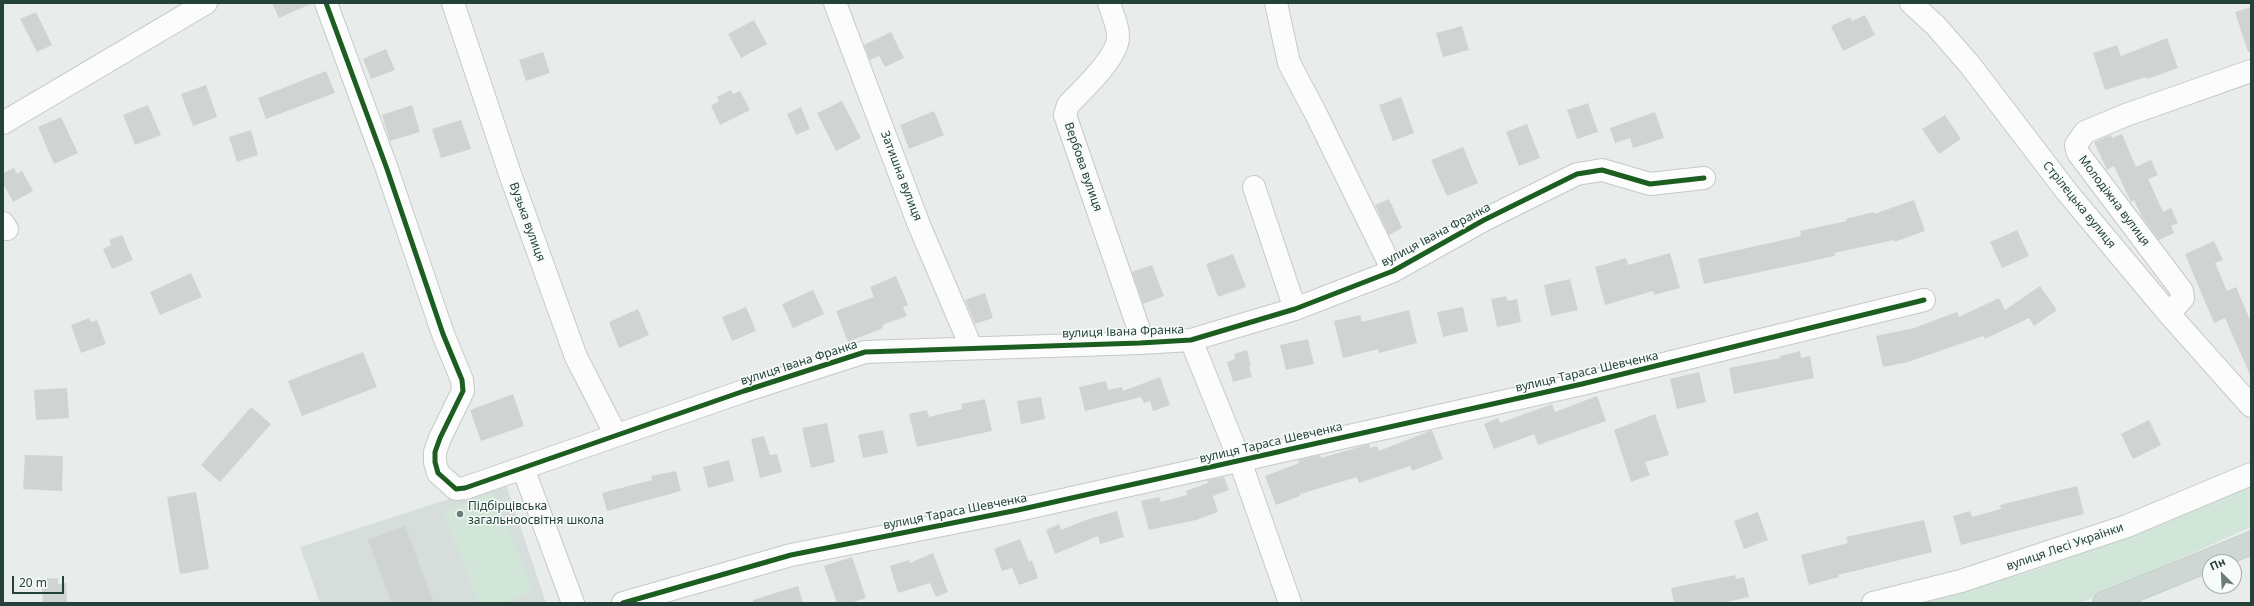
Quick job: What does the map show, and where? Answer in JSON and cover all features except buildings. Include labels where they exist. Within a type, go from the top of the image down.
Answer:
[{"type":"main road","points":[[2104,603],[2251,543]]},
{"type":"street","points":[[3,123],[206,3]]},
{"type":"street","name":"вулиця Івана Франка","points":[[326,3],[387,169],[430,296],[462,380],[463,391],[440,438],[435,452],[435,462],[438,473],[456,489],[466,488],[616,435],[865,352],[1191,340],[1295,309],[1393,271],[1484,220],[1577,174],[1602,170],[1650,184],[1704,178]]},
{"type":"street","name":"Вузька вулиця","points":[[453,3],[510,174],[576,357],[616,435]]},
{"type":"street","name":"Затишна вулиця","points":[[835,3],[919,225],[971,347]]},
{"type":"street","name":"Вербова вулиця","points":[[1109,3],[1118,36],[1117,47],[1110,59],[1068,105],[1065,115],[1138,326],[1141,339],[1140,343]]},
{"type":"street","points":[[1276,3],[1289,63],[1316,114],[1393,271]]},
{"type":"street","name":"Стрілецька вулиця","points":[[1911,3],[1936,26],[1970,65],[2067,192],[2169,314],[2251,406]]},
{"type":"street","name":"Молодіжна вулиця","points":[[2169,314],[2183,298],[2182,291],[2078,153],[2076,145],[2085,132],[2126,114],[2251,71]]},
{"type":"street","points":[[1254,187],[1295,309]]},
{"type":"street","name":"вулиця Тараса Шевченка","points":[[623,603],[791,555],[1018,510],[1240,461],[1582,384],[1924,300]]},
{"type":"street","points":[[1191,340],[1240,461],[1290,603]]},
{"type":"street","points":[[522,468],[573,603]]},
{"type":"street","name":"вулиця Лесі Українки","points":[[1873,603],[1961,582],[2127,526],[2251,474]]},
{"type":"shaded area","name":"Підбірцівська загальноосвітня школа","points":[[505,481],[546,603],[320,603],[300,547]]},
{"type":"green space","points":[[2251,484],[2251,527],[2080,603],[1911,603],[2030,572],[2093,549]]},
{"type":"green space","points":[[494,492],[533,591],[503,603],[479,603],[443,512]]},
{"type":"cycle path","points":[[326,3],[387,169],[443,334],[462,380],[463,391],[440,438],[435,452],[435,462],[438,473],[456,489],[465,488],[744,391],[865,352],[1191,340],[1295,309],[1393,271],[1484,220],[1577,174],[1602,170],[1650,184],[1704,178]]},
{"type":"cycle path","points":[[623,603],[791,555],[1018,510],[1582,384],[1924,300]]},
{"type":"place","name":"Підбірцівська загальноосвітня школа","points":[[460,514]]}]
